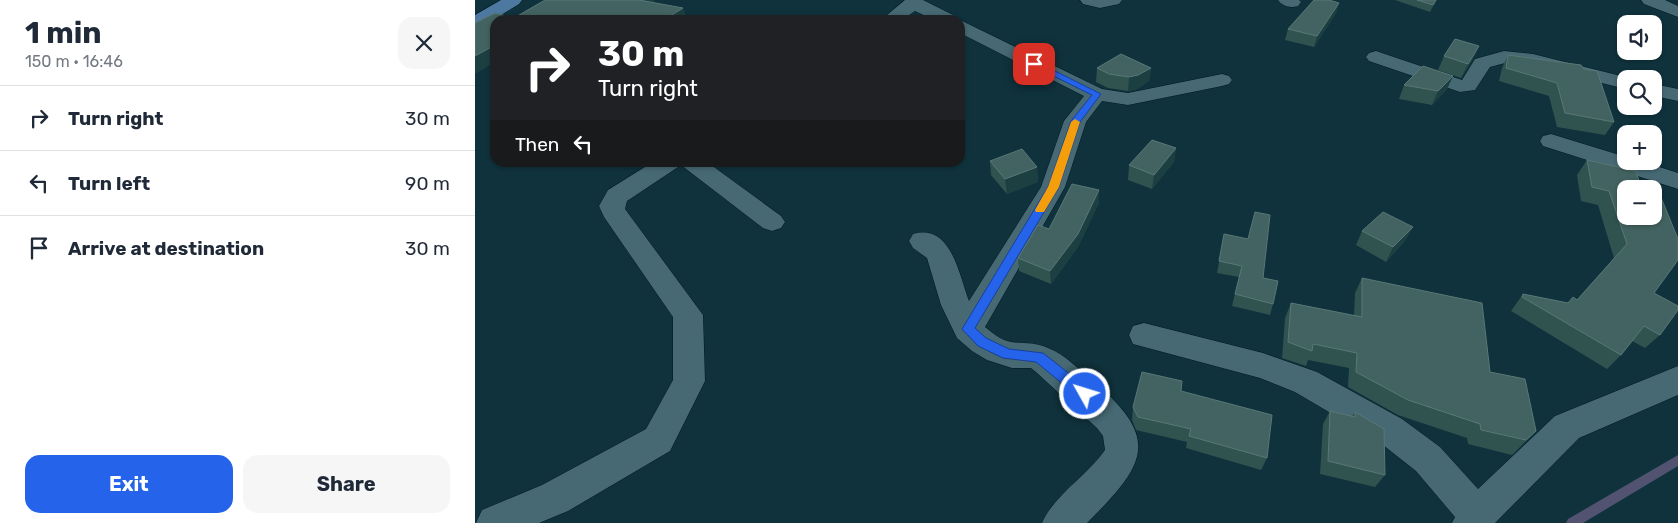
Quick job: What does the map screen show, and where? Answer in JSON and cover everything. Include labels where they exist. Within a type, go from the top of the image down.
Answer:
[{"type":"main road","points":[[475,23],[513,0]]},
{"type":"street","points":[[1089,0],[1101,3],[1113,0]]},
{"type":"street","points":[[1650,0],[1678,12]]},
{"type":"street","points":[[897,15],[914,2],[939,15]]},
{"type":"street","points":[[965,28],[1097,94],[1129,99],[1222,80]]},
{"type":"street","points":[[1375,57],[1460,86],[1468,86],[1482,63],[1504,57],[1533,60],[1617,81]]},
{"type":"street","points":[[1662,92],[1678,95]]},
{"type":"street","points":[[968,329],[1053,187],[1075,121],[1097,94]]},
{"type":"street","points":[[1551,141],[1678,180]]},
{"type":"street","points":[[495,523],[555,498],[658,440],[689,381],[688,315],[613,211],[612,206],[617,196],[663,167]]},
{"type":"street","points":[[698,167],[772,222]]},
{"type":"street","points":[[922,241],[939,253],[948,285],[968,329],[982,342],[1008,354],[1039,357],[1100,406],[1115,427],[1121,440],[1122,450],[1118,459],[1093,490],[1061,523]]},
{"type":"street","points":[[1144,335],[1263,366],[1306,382],[1390,430],[1428,459],[1474,519],[1567,427],[1678,380]]},
{"type":"building","points":[[545,0],[639,0],[683,8],[672,15],[519,15]]},
{"type":"building","points":[[1314,0],[1329,0],[1339,3],[1317,36],[1288,29]]},
{"type":"building","points":[[1417,0],[1436,0],[1433,5]]},
{"type":"building","points":[[490,16],[490,48],[475,56],[475,23]]},
{"type":"building","points":[[1455,39],[1479,46],[1468,64],[1444,56]]},
{"type":"building","points":[[1121,54],[1151,68],[1138,75],[1129,77],[1109,74],[1097,68]]},
{"type":"building","points":[[1508,55],[1581,65],[1584,69],[1597,71],[1614,122],[1565,113],[1557,83],[1506,68]]},
{"type":"building","points":[[1423,66],[1453,76],[1438,91],[1404,85]]},
{"type":"building","points":[[1152,140],[1176,148],[1154,175],[1129,165]]},
{"type":"building","points":[[1022,149],[1037,167],[1005,179],[990,161]]},
{"type":"building","points":[[1587,160],[1617,167],[1617,170],[1636,171],[1639,180],[1617,180],[1617,215],[1609,191],[1592,187]]},
{"type":"building","points":[[1072,184],[1099,190],[1078,234],[1050,271],[1018,258],[1038,225],[1049,229]]},
{"type":"building","points":[[1662,200],[1678,239],[1678,260],[1654,293],[1678,306],[1678,310],[1660,335],[1644,326],[1621,355],[1522,297],[1523,294],[1568,303],[1573,297],[1577,300],[1627,244],[1621,225],[1662,225]]},
{"type":"building","points":[[1255,212],[1270,215],[1263,278],[1278,281],[1273,304],[1235,294],[1242,266],[1219,261],[1224,234],[1248,239]]},
{"type":"building","points":[[1383,212],[1413,227],[1393,247],[1362,231]]},
{"type":"building","points":[[1362,278],[1482,303],[1490,372],[1525,379],[1536,431],[1526,440],[1481,430],[1480,424],[1408,400],[1356,372],[1357,353],[1313,344],[1312,351],[1288,342],[1291,303],[1362,317]]},
{"type":"building","points":[[1142,372],[1182,381],[1181,391],[1272,415],[1267,458],[1189,436],[1191,429],[1138,417],[1133,407]]},
{"type":"building","points":[[1330,411],[1355,417],[1355,412],[1384,429],[1385,475],[1328,461]]},
{"type":"waterway","points":[[1572,523],[1678,460]]},
{"type":"slow traffic","points":[[1040,210],[1053,187],[1075,122]]},
{"type":"route","points":[[1034,64],[1097,94],[1075,121],[1053,187],[968,329],[982,342],[1008,354],[1039,357],[1085,394]]}]
